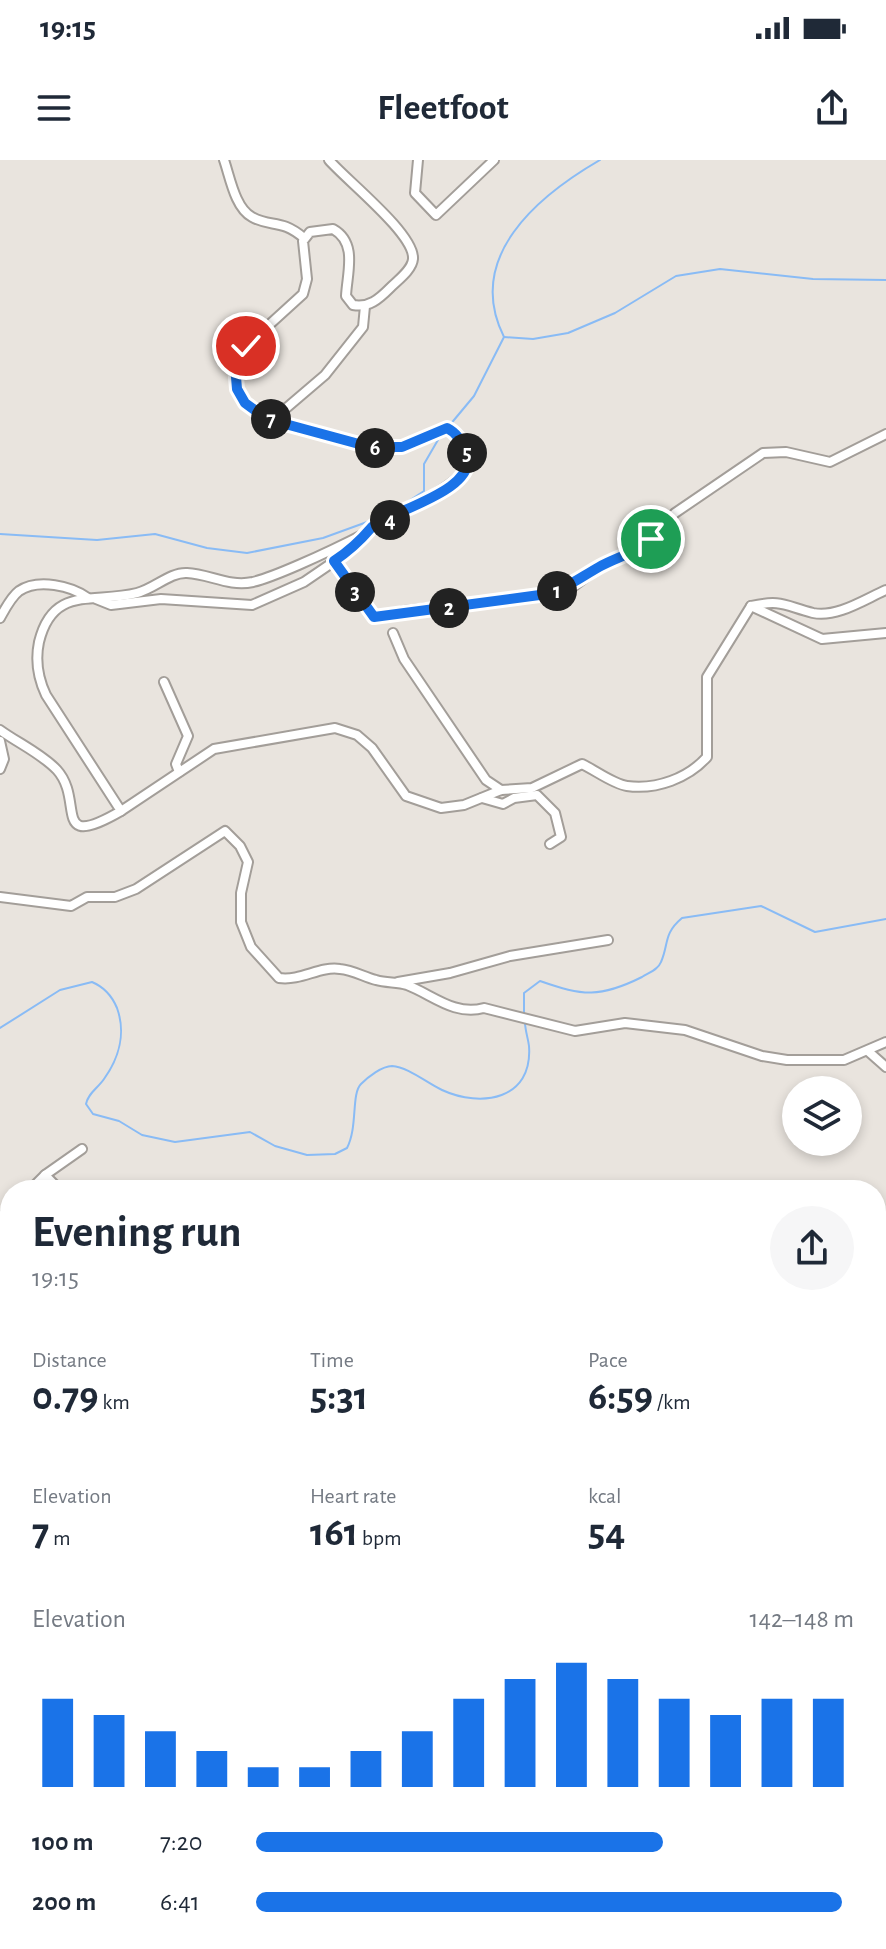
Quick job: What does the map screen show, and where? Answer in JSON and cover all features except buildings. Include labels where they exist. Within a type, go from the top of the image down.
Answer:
[{"type":"street","points":[[121,811],[46,695],[39,677],[38,648],[51,613],[62,604],[143,592],[181,573],[224,582],[255,581],[423,503],[463,474],[468,457],[457,435],[443,428],[402,447],[370,447],[267,419],[240,396],[235,365],[246,346],[303,294],[307,279],[304,238],[286,224],[254,218],[245,212],[224,160]]},
{"type":"street","points":[[304,238],[322,228],[333,229],[343,236],[350,254],[347,300],[353,305],[365,306],[377,301],[409,269],[412,252],[400,232],[329,160]]},
{"type":"street","points":[[418,160],[415,193],[435,215],[494,160]]},
{"type":"street","points":[[267,419],[284,410],[325,375],[363,327],[365,306]]},
{"type":"street","points":[[334,561],[364,607],[377,618],[404,611],[547,594],[574,586],[602,565],[640,549],[675,513],[763,453],[786,452],[830,462],[886,434]]},
{"type":"street","points":[[0,618],[14,595],[33,586],[67,588],[111,605],[173,599],[246,606],[293,588],[365,538],[371,528]]},
{"type":"street","points":[[751,606],[786,602],[815,614],[841,611],[886,590]]},
{"type":"street","points":[[751,606],[822,639],[886,633]]},
{"type":"street","points":[[0,730],[56,769],[64,781],[72,816],[78,824],[94,827],[214,749],[335,728],[357,735],[372,748],[406,796],[424,805],[441,808],[501,790],[532,788],[582,764],[626,786],[669,782],[694,772],[707,757],[707,677],[751,606]]},
{"type":"street","points":[[393,633],[404,659],[478,769],[501,790]]},
{"type":"street","points":[[164,682],[188,736],[176,764],[179,772]]},
{"type":"street","points":[[0,741],[4,759],[0,769]]},
{"type":"street","points":[[482,798],[503,804],[514,798],[537,795],[558,820],[561,837],[550,844]]},
{"type":"street","points":[[0,897],[71,906],[87,897],[115,897],[136,889],[225,831],[240,846],[248,862],[241,893],[244,934],[273,975],[288,979],[324,970],[344,969],[394,984],[403,983],[450,1007],[484,1008],[575,1031],[625,1023],[685,1030],[762,1056],[787,1060],[832,1061],[869,1052],[886,1042]]},
{"type":"street","points":[[394,984],[450,973],[510,956],[608,940]]},
{"type":"street","points":[[869,1052],[886,1067]]},
{"type":"street","points":[[40,1180],[82,1149]]},
{"type":"street","points":[[45,1175],[50,1180]]},
{"type":"waterway","points":[[449,426],[474,396],[504,337],[494,308],[493,281],[500,255],[532,211],[553,192],[600,160]]},
{"type":"waterway","points":[[504,337],[533,339],[568,333],[615,313],[676,276],[720,269],[813,279],[886,280]]},
{"type":"waterway","points":[[0,534],[97,540],[155,534],[207,548],[247,553],[323,538],[389,514],[424,491],[424,464],[442,433]]},
{"type":"waterway","points":[[524,1015],[524,993],[540,981],[580,992],[603,991],[627,984],[653,971],[661,962],[672,929],[682,918],[761,906],[815,932],[886,919]]},
{"type":"waterway","points":[[0,1028],[60,990],[92,982],[104,989],[113,1000],[121,1027],[120,1045],[114,1063],[87,1100],[86,1104],[93,1114],[119,1121],[142,1135],[175,1142],[250,1132],[275,1146],[307,1155],[335,1154],[347,1148],[358,1089],[367,1078],[384,1068],[404,1069],[442,1090],[473,1098],[502,1095],[514,1088],[523,1078],[528,1064],[525,1022]]},
{"type":"route","points":[[246,346],[235,365],[237,389],[245,403],[267,419],[370,447],[402,447],[421,442],[447,428],[457,435],[467,453],[468,466],[460,478],[408,512],[371,528],[365,538],[334,561],[374,617],[547,594],[574,586],[602,565],[627,557],[651,539]]}]
